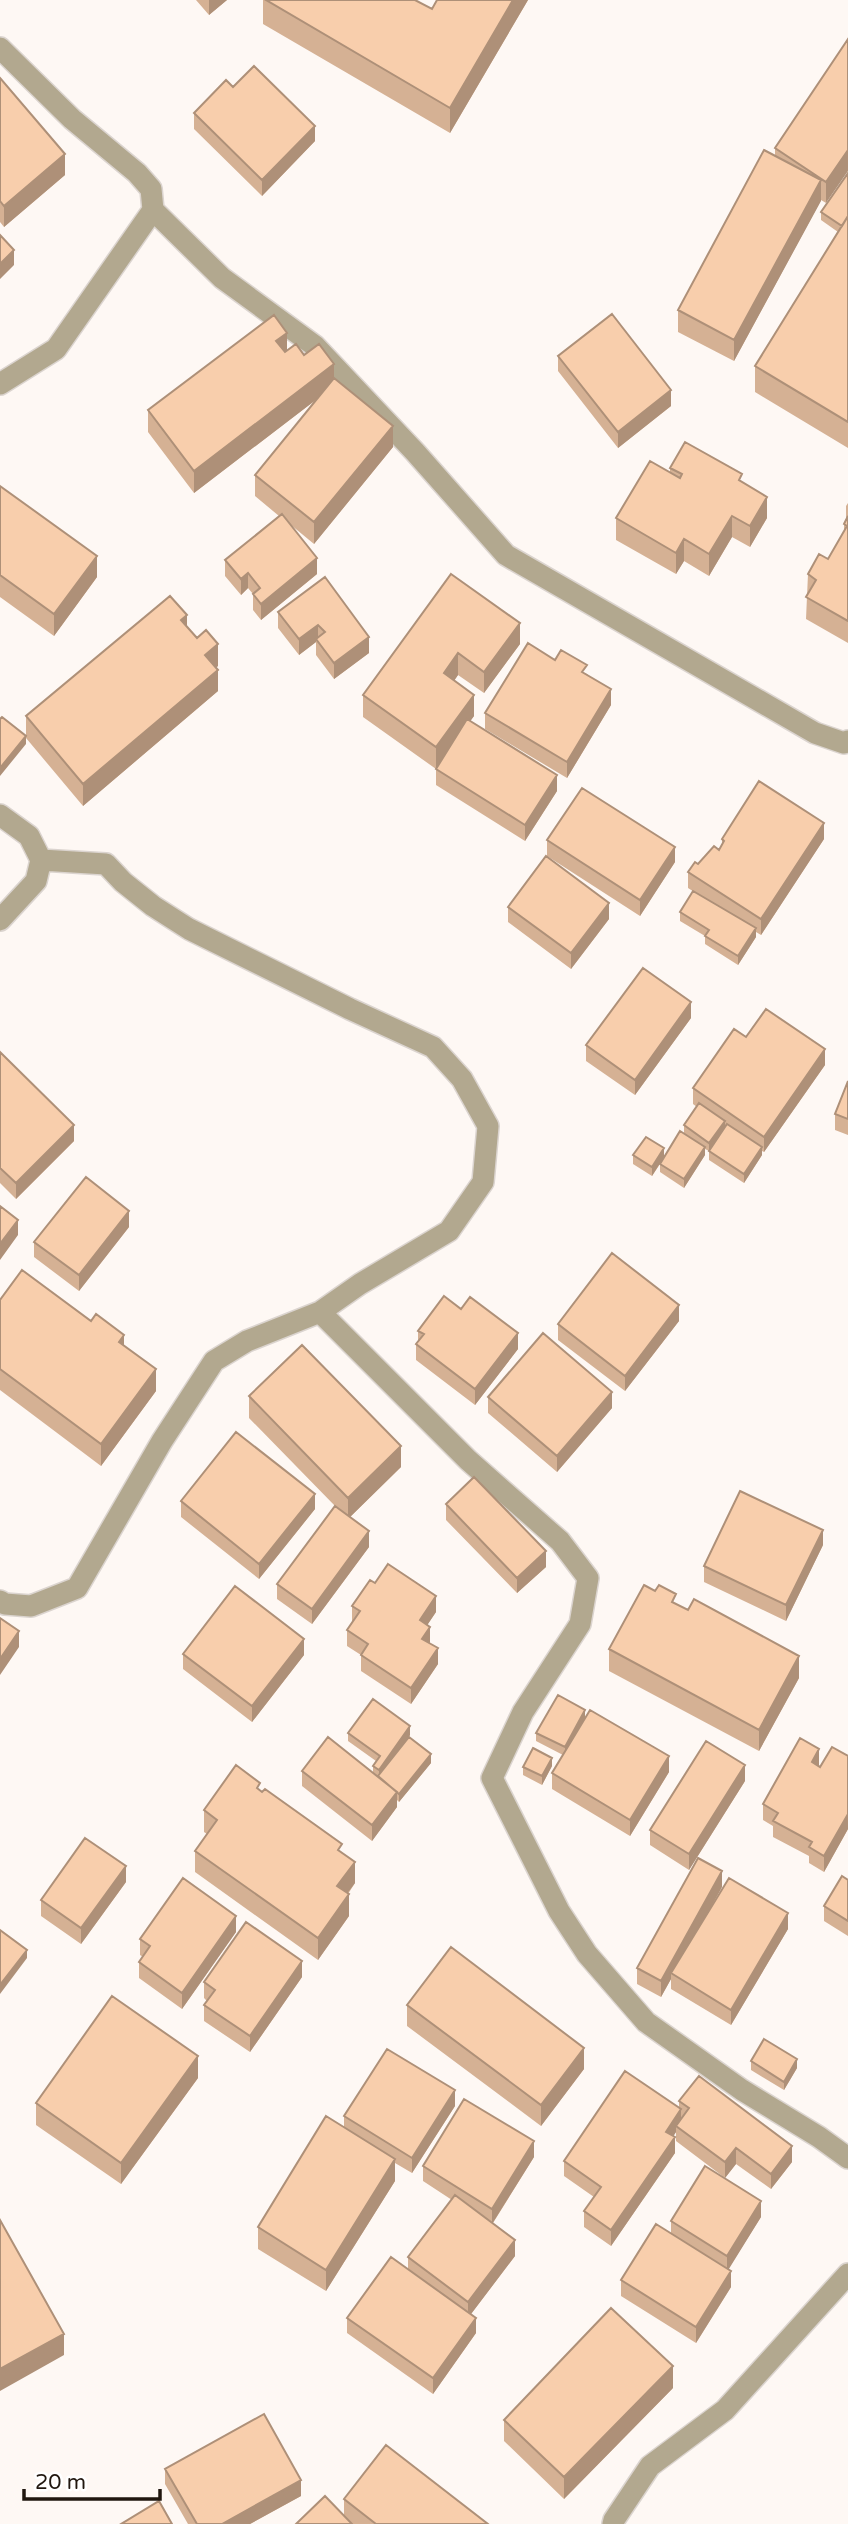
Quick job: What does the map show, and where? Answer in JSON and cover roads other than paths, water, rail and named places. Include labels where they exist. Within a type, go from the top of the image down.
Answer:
[{"type":"street","points":[[0,48],[72,119],[137,173],[150,189],[153,211],[222,278],[315,346],[415,452],[506,555],[815,733],[844,743],[848,741]]},
{"type":"street","points":[[0,383],[56,349],[153,211]]},
{"type":"street","points":[[0,815],[29,836],[40,860],[36,881],[0,920]]},
{"type":"street","points":[[0,1601],[5,1604],[32,1606],[77,1588],[162,1441],[214,1361],[247,1341],[320,1312],[360,1284],[449,1231],[483,1182],[488,1126],[463,1079],[433,1047],[190,929],[153,906],[106,864],[40,860]]},
{"type":"street","points":[[320,1312],[468,1461],[560,1541],[588,1578],[580,1624],[523,1712],[492,1779],[558,1911],[587,1954],[646,2022],[742,2090],[848,2158]]},
{"type":"street","points":[[613,2524],[650,2466],[725,2410],[847,2279]]}]
